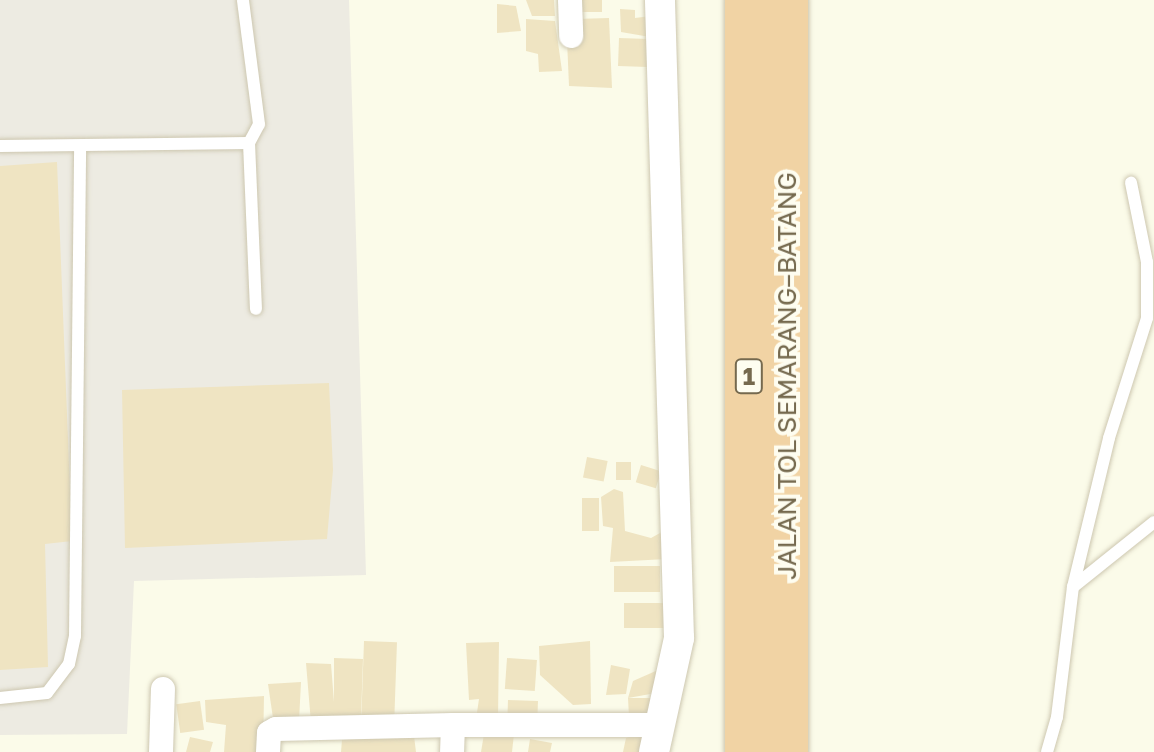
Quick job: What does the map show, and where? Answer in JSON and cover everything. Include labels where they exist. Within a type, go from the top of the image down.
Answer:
[{"type":"highway","name":"JALAN TOL SEMARANG–BATANG","points":[[747,0],[747,752]]},
{"type":"highway","name":"JALAN TOL SEMARANG–BATANG","points":[[786,0],[786,752]]},
{"type":"street","points":[[570,0],[571,36]]},
{"type":"street","points":[[268,752],[269,733],[276,729],[453,725],[658,738],[679,638],[660,0]]},
{"type":"street","points":[[161,752],[163,689]]},
{"type":"street","points":[[452,752],[453,725]]},
{"type":"lane","points":[[243,0],[259,124],[249,143],[256,309]]},
{"type":"lane","points":[[0,146],[80,148],[249,143]]},
{"type":"lane","points":[[0,698],[47,693],[69,664],[75,636],[80,148]]},
{"type":"lane","points":[[1047,752],[1057,717],[1073,587],[1109,438],[1147,318],[1147,262],[1131,183]]},
{"type":"lane","points":[[1073,587],[1154,522]]},
{"type":"shaded area","points":[[0,0],[349,0],[366,575],[134,581],[127,734],[0,735]]},
{"type":"building","points":[[526,0],[554,0],[555,16],[532,16]]},
{"type":"building","points":[[575,0],[602,0],[602,12],[575,12]]},
{"type":"building","points":[[497,4],[516,6],[521,31],[497,33]]},
{"type":"building","points":[[620,9],[635,10],[635,18],[651,16],[650,37],[621,32]]},
{"type":"building","points":[[609,18],[612,88],[569,86],[567,40],[575,19]]},
{"type":"building","points":[[526,19],[555,21],[562,71],[539,72],[538,54],[526,51]]},
{"type":"building","points":[[619,38],[656,39],[655,67],[618,66]]},
{"type":"building","points":[[57,162],[72,541],[45,544],[48,667],[0,670],[0,166]]},
{"type":"building","points":[[329,383],[333,470],[327,539],[125,548],[122,390]]},
{"type":"building","points":[[587,457],[608,461],[604,482],[583,478]]},
{"type":"building","points":[[616,462],[631,462],[631,480],[616,480]]},
{"type":"building","points":[[641,465],[661,471],[656,488],[636,482]]},
{"type":"building","points":[[614,489],[623,492],[625,531],[651,538],[669,528],[667,559],[610,562],[613,528],[603,526],[601,497]]},
{"type":"building","points":[[582,498],[599,498],[599,531],[582,531]]},
{"type":"building","points":[[614,566],[660,566],[660,592],[614,592]]},
{"type":"building","points":[[624,603],[668,603],[668,628],[624,628]]},
{"type":"building","points":[[364,641],[397,642],[394,724],[361,723]]},
{"type":"building","points":[[590,641],[591,704],[573,705],[540,675],[539,646]]},
{"type":"building","points":[[499,642],[498,718],[476,719],[479,699],[469,700],[466,643]]},
{"type":"building","points":[[334,658],[363,659],[361,717],[311,723],[306,663],[331,664],[334,702]]},
{"type":"building","points":[[507,658],[537,660],[535,691],[505,689]]},
{"type":"building","points":[[611,665],[630,669],[626,694],[606,695]]},
{"type":"building","points":[[658,670],[656,693],[628,698],[633,681]]},
{"type":"building","points":[[301,682],[299,721],[274,725],[268,684]]},
{"type":"building","points":[[264,696],[263,752],[224,752],[226,725],[206,722],[205,700]]},
{"type":"building","points":[[628,698],[652,698],[652,719],[629,717]]},
{"type":"building","points":[[508,700],[538,701],[537,718],[507,717]]},
{"type":"building","points":[[200,701],[204,730],[180,733],[176,704]]},
{"type":"building","points":[[485,728],[514,734],[512,752],[481,752]]},
{"type":"building","points":[[654,729],[644,752],[623,752],[626,738]]},
{"type":"building","points":[[367,736],[414,736],[416,752],[341,752],[342,740]]},
{"type":"building","points":[[190,737],[213,742],[210,752],[186,752]]},
{"type":"building","points":[[530,739],[552,743],[550,752],[528,752]]}]
